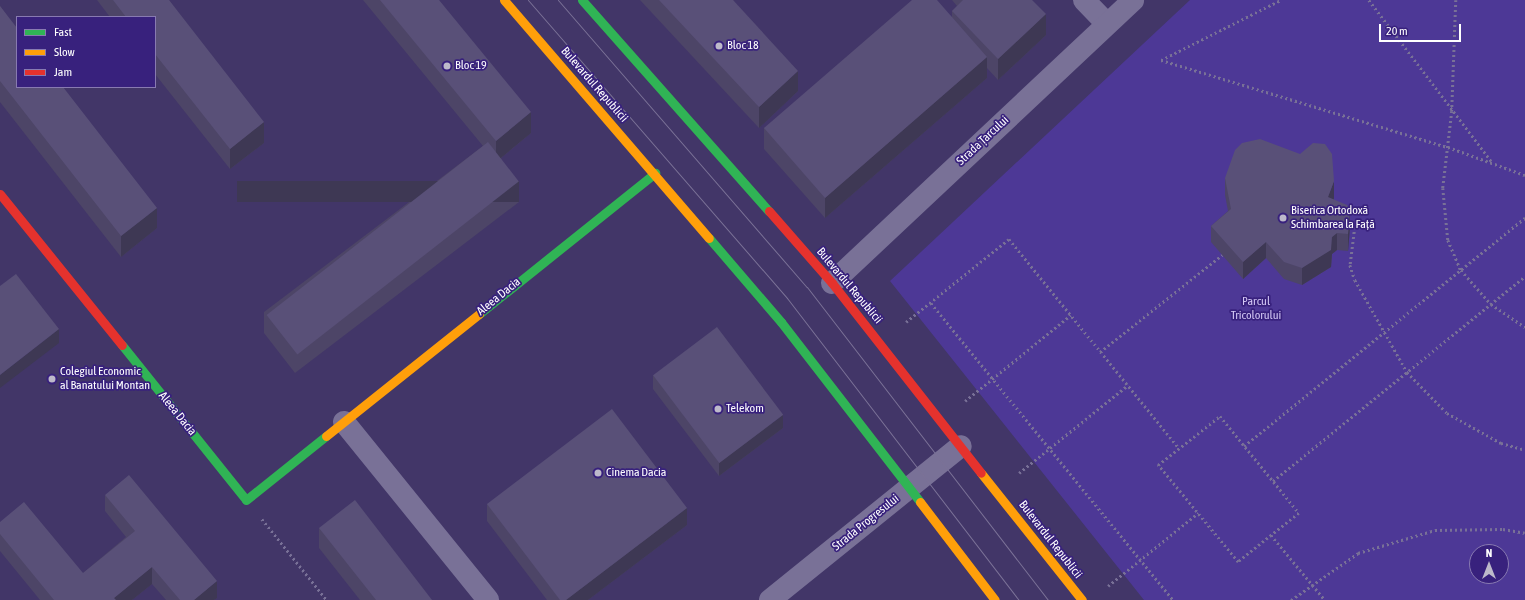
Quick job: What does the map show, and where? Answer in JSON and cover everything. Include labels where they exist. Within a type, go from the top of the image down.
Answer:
[{"type":"main road","name":"Bulevardul Republicii","points":[[504,0],[655,173],[782,322],[995,600]]},
{"type":"main road","name":"Bulevardul Republicii","points":[[582,0],[832,283],[1082,600]]},
{"type":"main road","name":"Aleea Dacia","points":[[0,194],[246,500],[655,173]]},
{"type":"street","points":[[1084,0],[1107,24]]},
{"type":"street","name":"Strada Țarcului","points":[[832,283],[1133,0]]},
{"type":"street","points":[[344,422],[488,600]]},
{"type":"street","name":"Strada Progresului","points":[[770,600],[961,446]]},
{"type":"path","points":[[1281,0],[1161,60],[1448,147],[1525,174]]},
{"type":"path","points":[[1369,0],[1492,163]]},
{"type":"path","points":[[1456,0],[1452,111],[1443,188],[1448,240],[1461,270],[1491,304],[1525,327]]},
{"type":"path","points":[[1244,446],[1525,218]]},
{"type":"path","points":[[1355,227],[1350,265],[1384,333],[1407,372],[1447,413],[1501,443],[1525,450]]},
{"type":"path","points":[[906,322],[1009,239],[1179,448]]},
{"type":"path","points":[[1100,352],[1222,255]]},
{"type":"path","points":[[1272,481],[1525,276]]},
{"type":"path","points":[[930,302],[1173,600]]},
{"type":"path","points":[[965,401],[1071,315]]},
{"type":"path","points":[[1019,473],[1128,385]]},
{"type":"path","points":[[1220,416],[1299,513],[1238,562],[1158,465],[1179,448],[1220,416]]},
{"type":"path","points":[[246,500],[327,600]]},
{"type":"path","points":[[1108,586],[1198,513]]},
{"type":"path","points":[[1291,600],[1311,584],[1358,553],[1435,530],[1503,529],[1525,533]]},
{"type":"path","points":[[1271,535],[1324,600]]},
{"type":"green space","name":"Parcul Tricolorului","points":[[1190,0],[1525,0],[1525,600],[1144,600],[890,281]]},
{"type":"building","points":[[113,0],[169,0],[264,122],[230,149],[156,55],[156,16],[125,16]]},
{"type":"building","name":"Bloc 19","points":[[380,0],[439,0],[531,112],[496,141]]},
{"type":"building","name":"Bloc 18","points":[[659,0],[733,0],[798,71],[759,107]]},
{"type":"building","points":[[912,0],[937,0],[987,57],[825,198],[764,128]]},
{"type":"building","points":[[963,0],[1032,0],[1046,14],[998,59],[952,11]]},
{"type":"building","points":[[0,6],[16,27],[16,88],[64,88],[157,208],[121,236],[0,81]]},
{"type":"building","name":"Biserica Ortodoxă Schimbarea la Față","points":[[1260,139],[1300,154],[1313,143],[1325,144],[1332,154],[1334,181],[1328,197],[1347,205],[1350,210],[1348,234],[1337,233],[1332,237],[1331,250],[1302,268],[1284,262],[1266,242],[1243,262],[1211,226],[1231,209],[1225,178],[1235,150],[1242,143]]},
{"type":"building","points":[[488,142],[519,181],[297,354],[267,315]]},
{"type":"building","points":[[16,274],[59,329],[0,375],[0,286]]},
{"type":"building","name":"Telekom","points":[[717,327],[783,415],[719,463],[653,375]]},
{"type":"building","name":"Cinema Dacia","points":[[612,409],[687,508],[566,600],[560,600],[487,504]]},
{"type":"building","points":[[129,475],[217,581],[194,600],[180,600],[152,567],[114,598],[116,600],[54,600],[0,534],[0,522],[24,502],[83,573],[135,531],[105,495]]},
{"type":"building","points":[[355,500],[432,600],[376,600],[319,528]]},
{"type":"tram line","points":[[528,0],[787,298],[1019,600]]},
{"type":"tram line","points":[[558,0],[807,287],[1048,600]]},
{"type":"traffic: fast","points":[[582,0],[769,211]]},
{"type":"traffic: fast","points":[[479,314],[655,173]]},
{"type":"traffic: fast","points":[[709,238],[781,322],[920,502]]},
{"type":"traffic: fast","points":[[122,345],[246,500],[326,436]]},
{"type":"traffic: slow","points":[[504,0],[709,238]]},
{"type":"traffic: slow","points":[[326,436],[479,314]]},
{"type":"traffic: slow","points":[[981,473],[1082,600]]},
{"type":"traffic: slow","points":[[920,502],[995,600]]},
{"type":"traffic: jam","points":[[0,194],[122,345]]},
{"type":"traffic: jam","points":[[769,211],[832,283],[981,473]]},
{"type":"place","name":"Bloc 18","points":[[719,46]]},
{"type":"place","name":"Bloc 19","points":[[447,66]]},
{"type":"place","name":"Biserica Ortodoxă Schimbarea la Față","points":[[1283,218]]},
{"type":"place","name":"Colegiul Economic al Banatului Montan","points":[[52,379]]},
{"type":"place","name":"Telekom","points":[[718,409]]},
{"type":"place","name":"Cinema Dacia","points":[[598,473]]}]
